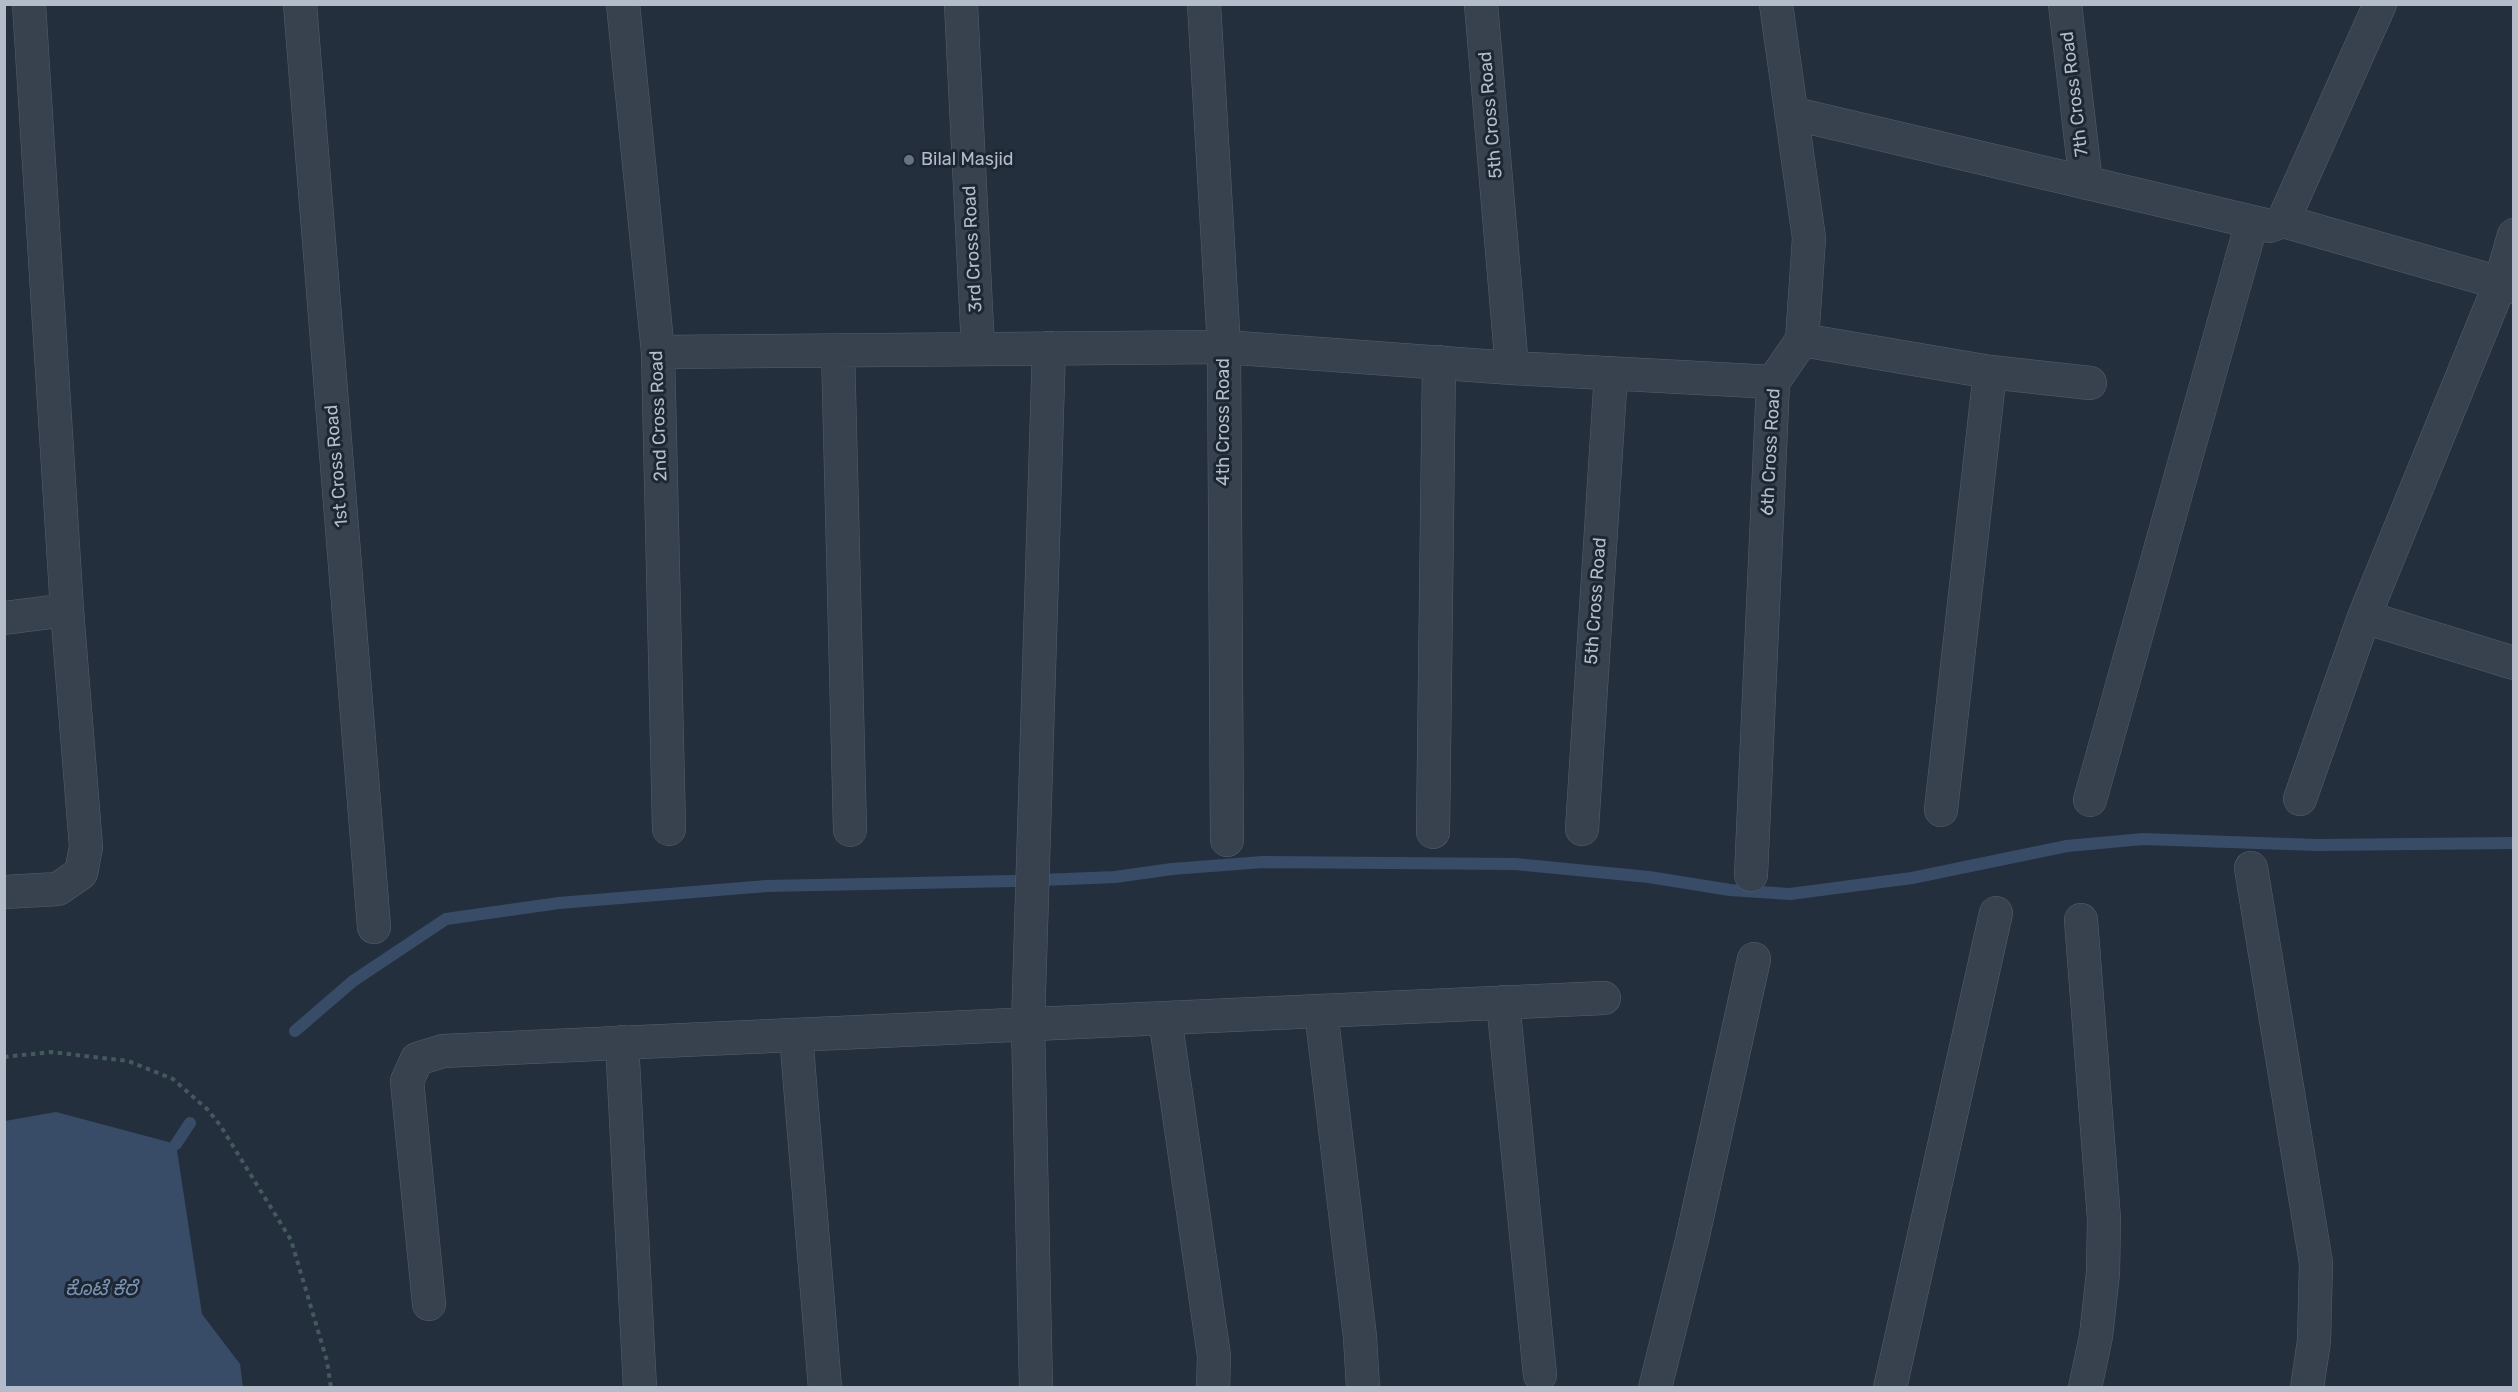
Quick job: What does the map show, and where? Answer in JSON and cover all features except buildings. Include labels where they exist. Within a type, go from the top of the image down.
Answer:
[{"type":"street","points":[[4,892],[58,889],[81,873],[86,847],[67,610],[29,4]]},
{"type":"street","name":"1st Cross Road","points":[[300,4],[374,927]]},
{"type":"street","name":"2nd Cross Road","points":[[623,4],[658,352],[669,829]]},
{"type":"street","name":"3rd Cross Road","points":[[961,4],[978,349]]},
{"type":"street","name":"4th Cross Road","points":[[1204,4],[1224,347],[1227,840]]},
{"type":"street","name":"5th Cross Road","points":[[1481,4],[1512,368]]},
{"type":"street","points":[[1776,4],[1809,238],[1802,340],[1990,372],[2090,383]]},
{"type":"street","name":"7th Cross Road","points":[[2065,4],[2086,183]]},
{"type":"street","points":[[2090,800],[2267,222],[2380,4]]},
{"type":"street","points":[[1791,113],[2086,183],[2267,222],[2507,285]]},
{"type":"street","points":[[2300,798],[2364,617],[2507,285],[2514,235]]},
{"type":"street","name":"6th Cross Road","points":[[1751,875],[1773,382],[1802,340]]},
{"type":"street","points":[[658,352],[1224,347],[1512,368],[1773,382]]},
{"type":"street","points":[[1036,1388],[1028,1024],[1049,348]]},
{"type":"street","points":[[838,351],[850,830]]},
{"type":"street","points":[[1433,832],[1439,362]]},
{"type":"street","points":[[1941,810],[1990,372]]},
{"type":"street","name":"5th Cross Road","points":[[1582,829],[1611,373]]},
{"type":"street","points":[[4,618],[67,610]]},
{"type":"street","points":[[2364,617],[2514,663]]},
{"type":"street","points":[[2251,868],[2316,1263],[2314,1341],[2307,1388]]},
{"type":"street","points":[[1890,1388],[1996,913]]},
{"type":"street","points":[[2081,920],[2104,1219],[2102,1284],[2096,1336],[2085,1388]]},
{"type":"street","points":[[1655,1388],[1692,1239],[1754,959]]},
{"type":"street","points":[[429,1304],[407,1081],[417,1059],[443,1051],[1604,998]]},
{"type":"street","points":[[1503,1002],[1540,1375]]},
{"type":"street","points":[[1321,1011],[1360,1337],[1363,1388]]},
{"type":"street","points":[[1165,1017],[1214,1356],[1213,1388]]},
{"type":"street","points":[[796,1035],[825,1388]]},
{"type":"street","points":[[622,1042],[640,1388]]},
{"type":"path","points":[[4,1057],[51,1052],[128,1061],[173,1079],[208,1110],[220,1125],[291,1240],[327,1361],[331,1388]]},
{"type":"water","name":"ಕೊಟೆ ಕೆರೆ","points":[[56,1112],[176,1144],[202,1314],[240,1364],[243,1387],[5,1387],[5,1121]]},
{"type":"waterway","points":[[1042,880],[1115,877],[1172,869],[1263,862],[1515,864],[1649,877],[1730,890],[1790,894],[1912,878],[2067,846],[2143,839],[2317,845],[2514,843]]},
{"type":"waterway","points":[[295,1031],[353,981],[446,919],[559,903],[767,886],[1014,881]]},
{"type":"waterway","points":[[176,1144],[190,1123]]},
{"type":"place","name":"Bilal Masjid","points":[[909,160]]}]
